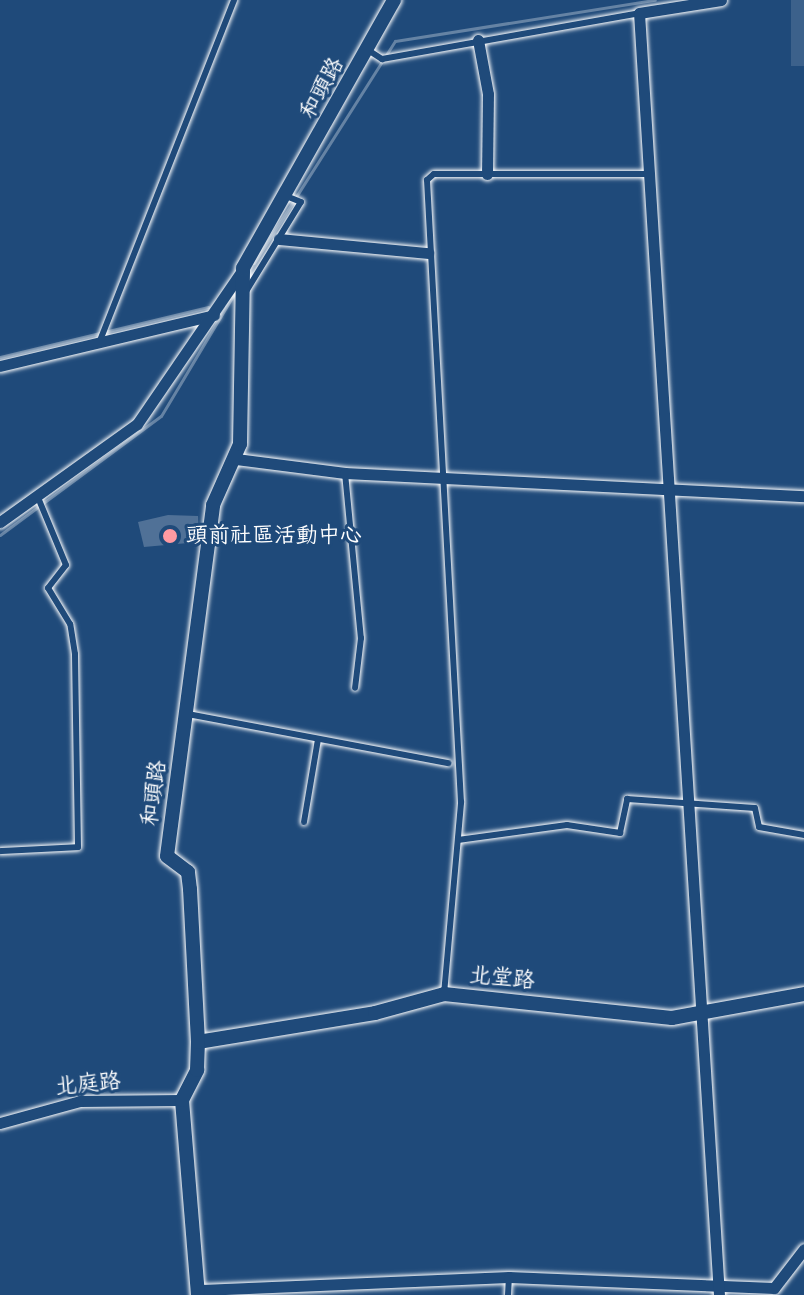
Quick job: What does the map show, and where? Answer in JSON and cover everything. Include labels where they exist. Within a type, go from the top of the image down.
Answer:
[{"type":"street","name":"和頭路","points":[[200,1293],[182,1100],[197,1070],[198,1042],[188,872],[167,856],[213,505],[236,459],[247,290],[243,268],[394,0]]},
{"type":"street","points":[[719,1290],[693,803],[669,490],[639,13],[721,0]]},
{"type":"street","points":[[478,40],[488,94],[487,174]]},
{"type":"street","points":[[279,239],[428,253]]},
{"type":"street","points":[[0,522],[137,424],[214,315],[243,268]]},
{"type":"street","points":[[0,366],[214,315]]},
{"type":"street","points":[[236,459],[345,473],[444,474],[804,496]]},
{"type":"street","name":"北堂路","points":[[198,1042],[375,1013],[444,994],[672,1018],[804,994]]},
{"type":"street","name":"北庭路","points":[[0,1123],[80,1101],[182,1100]]},
{"type":"street","points":[[200,1293],[509,1277],[719,1290],[774,1288],[804,1249]]},
{"type":"lane","points":[[99,343],[234,0]]},
{"type":"lane","points":[[368,50],[382,59],[639,13]]},
{"type":"lane","points":[[444,994],[458,840],[444,474],[428,253],[427,180],[487,174],[648,174]]},
{"type":"lane","name":"和頭路","points":[[247,290],[301,202],[286,196]]},
{"type":"lane","points":[[345,473],[361,638],[355,688]]},
{"type":"lane","points":[[0,851],[78,847],[75,654],[70,624],[48,588],[66,565],[37,495]]},
{"type":"lane","points":[[188,714],[448,763]]},
{"type":"lane","points":[[304,822],[318,739]]},
{"type":"lane","points":[[458,840],[567,825],[620,833],[627,799],[755,808],[759,827],[804,835]]},
{"type":"lane","points":[[508,1295],[509,1277]]},
{"type":"shaded area","points":[[791,0],[804,0],[804,66],[791,66]]},
{"type":"building","name":"頭前社區活動中心","points":[[168,515],[198,516],[199,542],[144,547],[138,522]]},
{"type":"waterway","points":[[254,263],[395,41],[655,0]]},
{"type":"waterway","points":[[0,535],[161,416],[237,289]]},
{"type":"waterway","points":[[0,357],[208,307]]},
{"type":"place","name":"頭前社區活動中心","points":[[170,536]]}]
